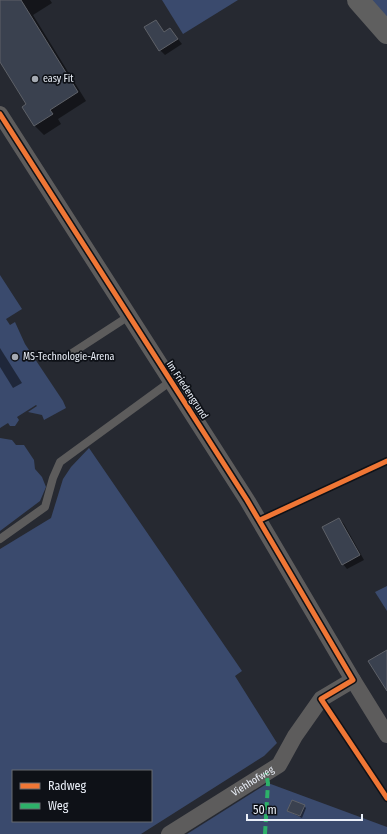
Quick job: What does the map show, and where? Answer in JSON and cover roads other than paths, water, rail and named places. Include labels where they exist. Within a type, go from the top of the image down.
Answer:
[{"type":"main road","points":[[358,0],[387,34]]},
{"type":"street","name":"Im Friedengrund","points":[[0,114],[248,500],[353,680],[387,735]]},
{"type":"street","name":"Viehhofweg","points":[[169,834],[279,765],[295,736],[321,699],[353,680]]},
{"type":"lane","points":[[72,353],[129,316]]},
{"type":"lane","points":[[0,539],[45,507],[53,478],[60,462],[171,381]]},
{"type":"place","name":"easy Fit","points":[[35,79]]},
{"type":"place","name":"MS-Technologie-Arena","points":[[15,357]]}]
